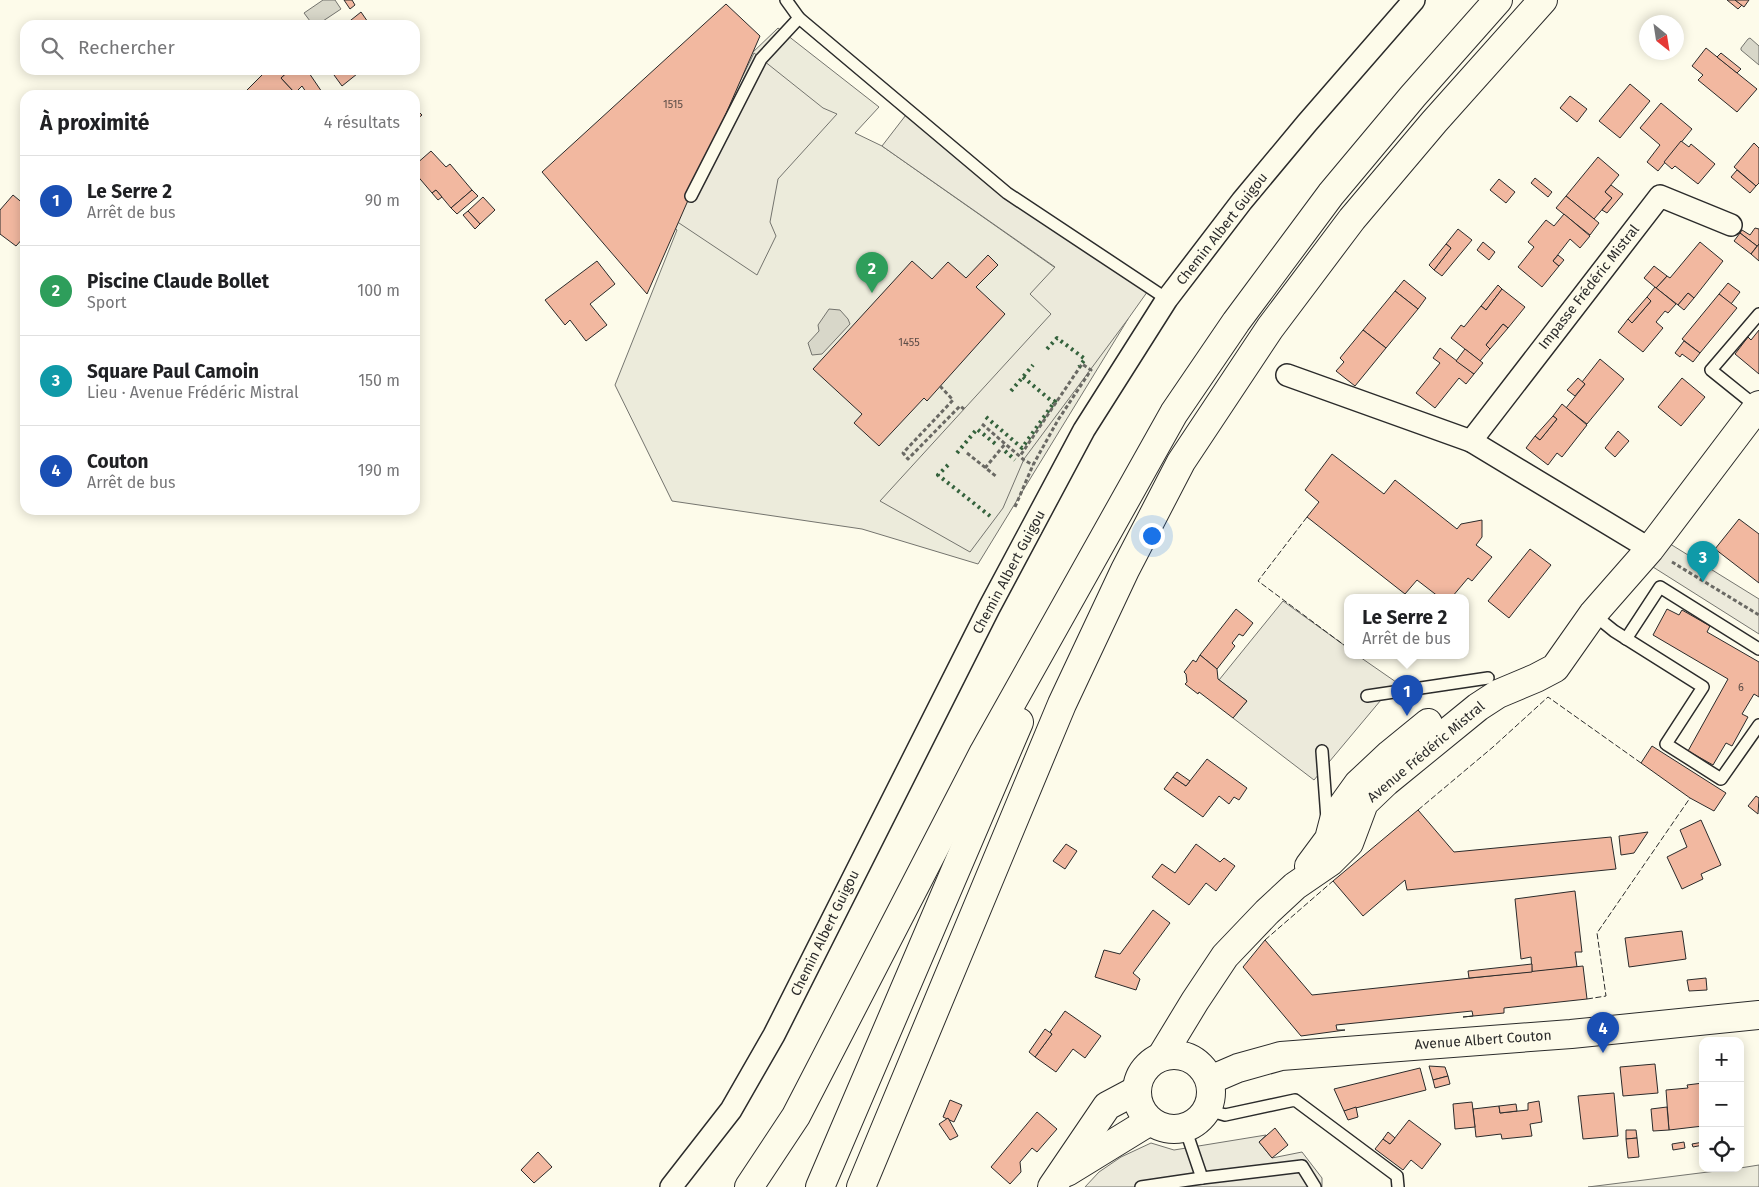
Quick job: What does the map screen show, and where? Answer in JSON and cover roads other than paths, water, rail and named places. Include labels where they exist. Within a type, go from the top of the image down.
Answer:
[{"type":"main road","points":[[749,1187],[796,1116],[984,752],[1174,413],[1236,322],[1331,194],[1413,96],[1498,0]]},
{"type":"main road","points":[[861,1187],[1062,704],[1124,570],[1181,462],[1270,328],[1352,219],[1434,122],[1544,0]]},
{"type":"main road","name":"Avenue Frédéric Mistral","points":[[1161,1057],[1225,956],[1266,912],[1295,886],[1330,862],[1349,842],[1364,803],[1386,782],[1478,707],[1498,694],[1555,668],[1593,614],[1650,549],[1758,406]]},
{"type":"main road","points":[[820,1187],[1070,600]]},
{"type":"main road","name":"Avenue Frédéric Mistral","points":[[1295,886],[1329,839],[1335,816],[1358,784],[1390,754],[1488,678],[1515,668],[1555,645],[1593,614]]},
{"type":"main road","name":"Avenue Frédéric Mistral","points":[[1195,1001],[1192,1045],[1203,1071]]},
{"type":"main road","name":"Avenue Albert Couton","points":[[1203,1071],[1238,1068],[1281,1056],[1571,1034],[1759,1015]]},
{"type":"main road","points":[[1185,1056],[1203,1071],[1211,1100],[1208,1110],[1194,1124],[1172,1130],[1161,1128],[1150,1122],[1142,1113],[1138,1102],[1137,1090],[1144,1070],[1152,1062],[1161,1057],[1185,1056]]},
{"type":"main road","points":[[1056,1182],[1107,1106],[1137,1090]]},
{"type":"main road","points":[[1056,1182],[1150,1122]]},
{"type":"street","name":"Chemin Albert Guigou","points":[[671,1187],[730,1110],[774,1035],[1012,564],[1084,430],[1167,299],[1242,201],[1414,0]]},
{"type":"street","name":"Impasse Frédéric Mistral","points":[[1472,440],[1660,196],[1731,225]]},
{"type":"street","points":[[1287,374],[1472,440],[1650,549]]},
{"type":"lane","points":[[786,0],[799,18],[1007,193],[1167,299]]},
{"type":"lane","points":[[691,196],[761,59],[799,18]]},
{"type":"lane","points":[[1758,406],[1711,370],[1759,314]]},
{"type":"lane","points":[[1626,639],[1660,587],[1759,649]]},
{"type":"lane","points":[[1593,614],[1626,639],[1703,687],[1666,744],[1721,779],[1759,725]]},
{"type":"lane","points":[[1366,696],[1488,678]]},
{"type":"lane","points":[[1322,751],[1329,839]]},
{"type":"lane","points":[[1208,1110],[1225,1115],[1295,1100],[1397,1176],[1398,1187]]},
{"type":"lane","points":[[1185,1128],[1202,1178]]},
{"type":"lane","points":[[1141,1187],[1302,1166],[1315,1187]]},
{"type":"place","name":"Piscine Claude Bollet","points":[[872,293]]},
{"type":"place","name":"Square Paul Camoin","points":[[1703,582]]},
{"type":"place","name":"Le Serre 2","points":[[1407,716]]},
{"type":"place","name":"Couton","points":[[1603,1053]]}]
